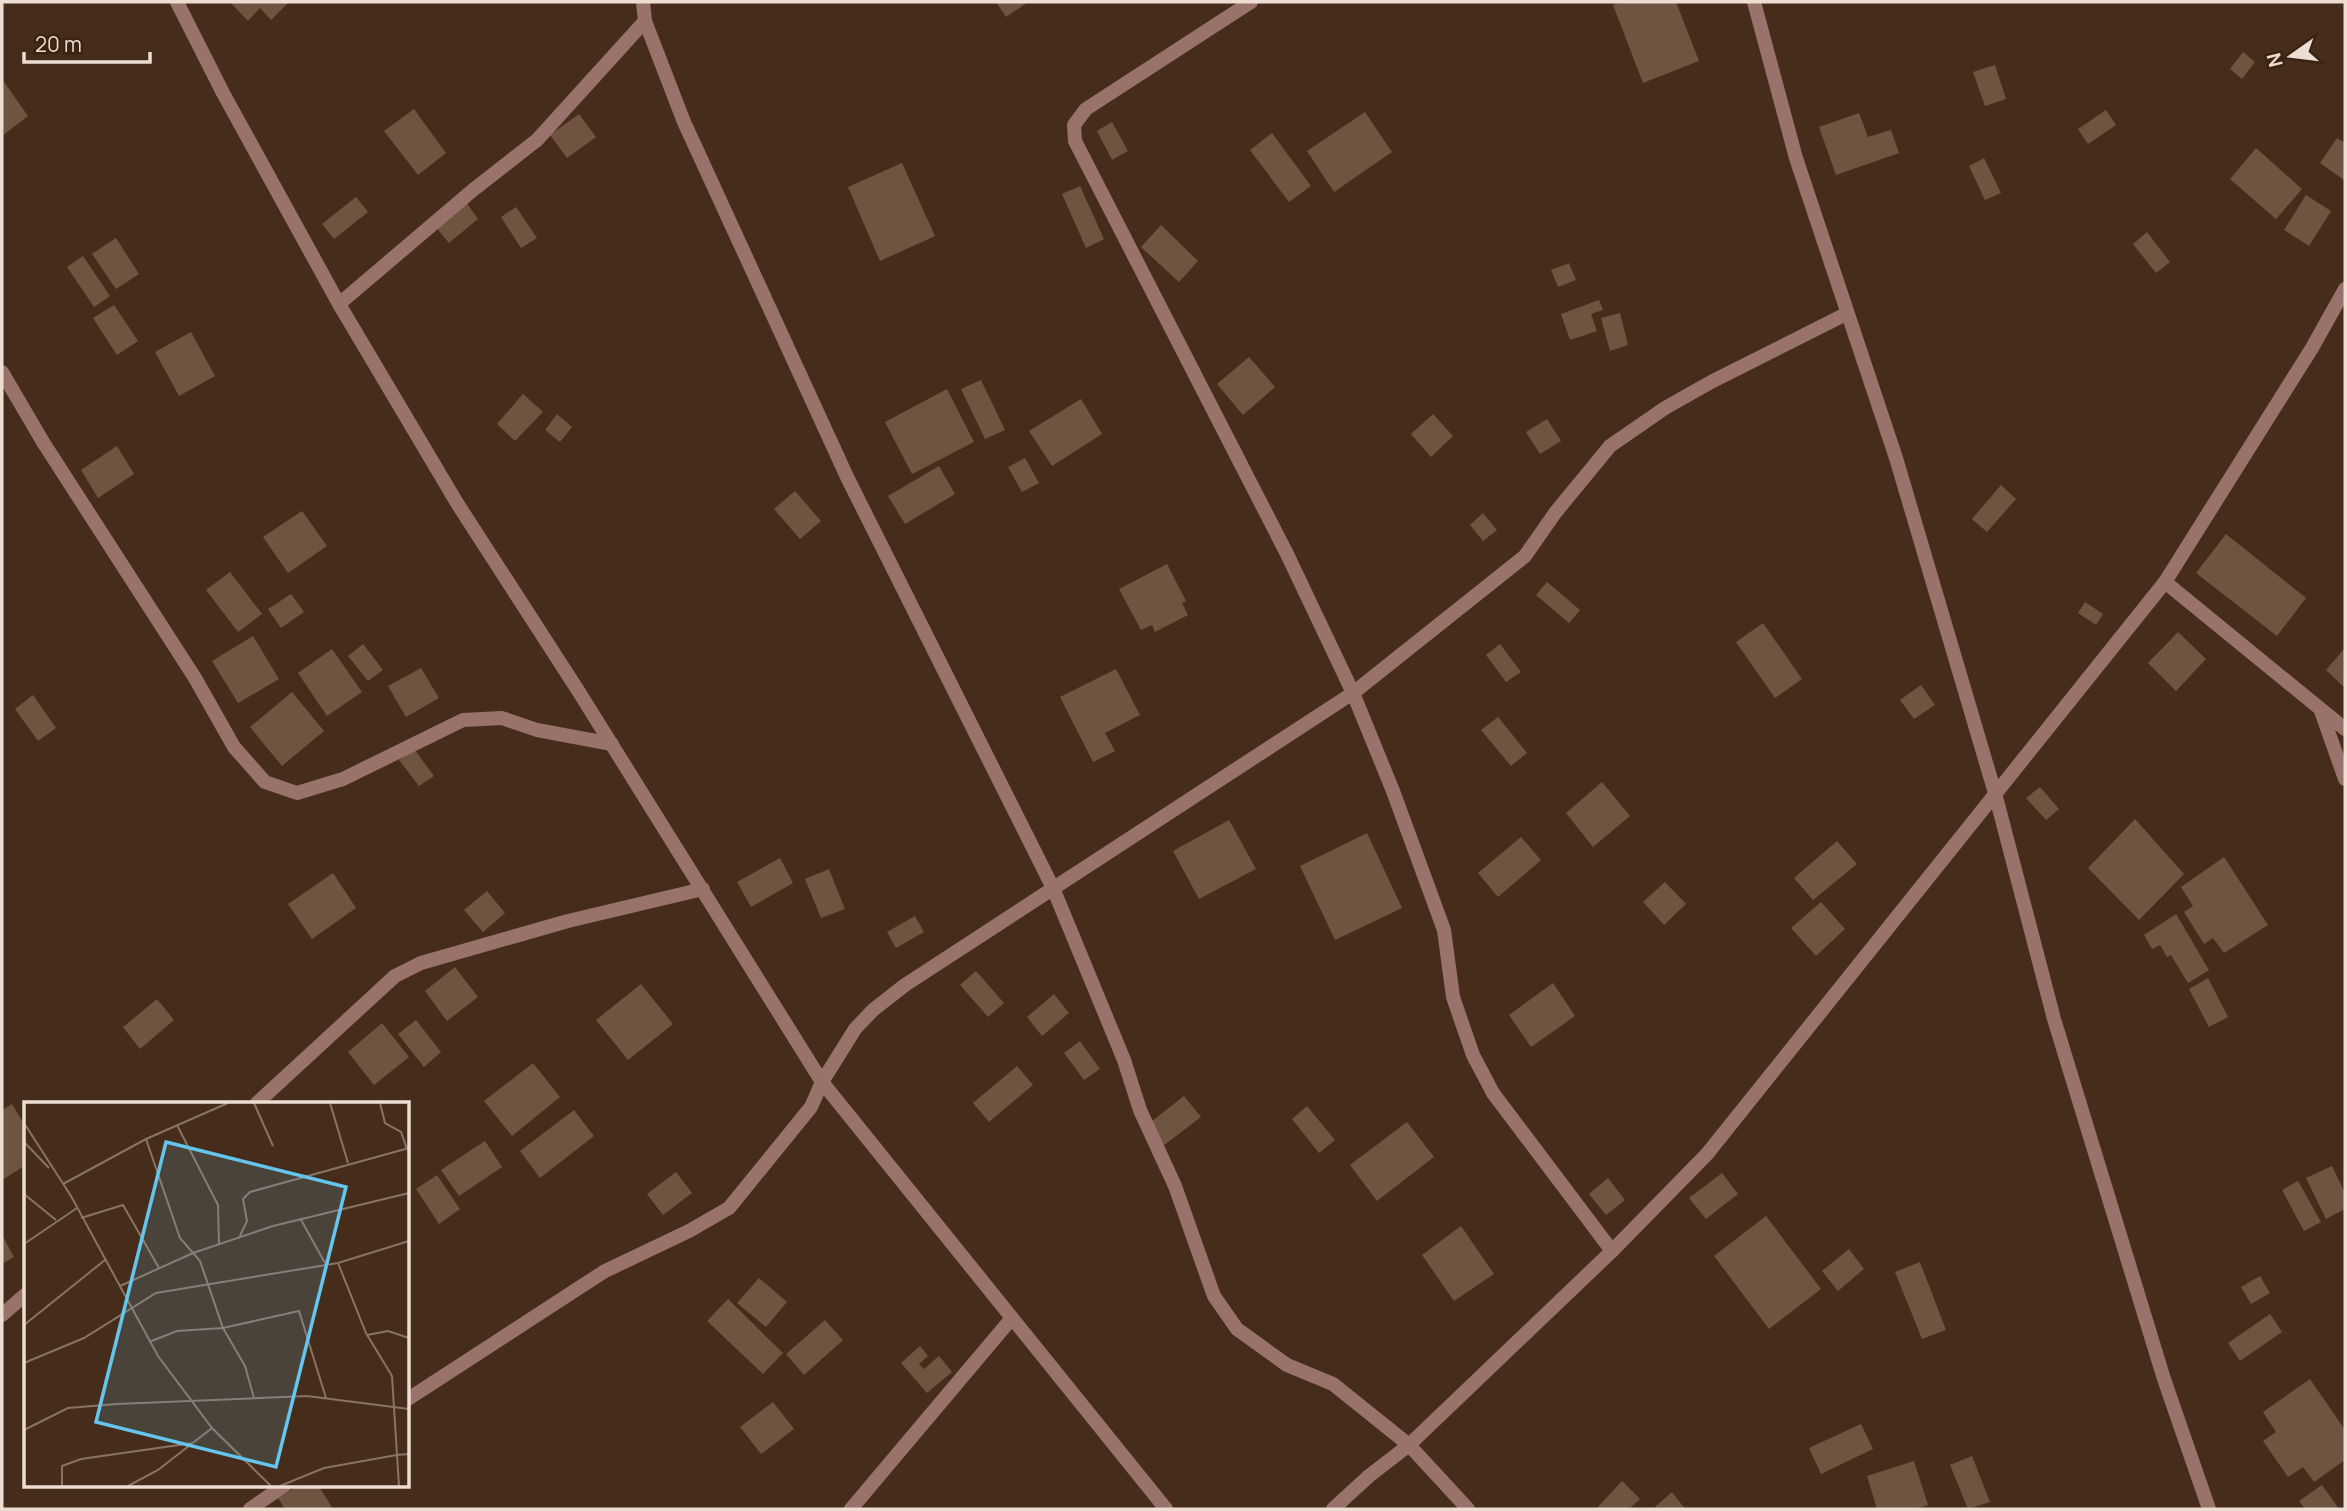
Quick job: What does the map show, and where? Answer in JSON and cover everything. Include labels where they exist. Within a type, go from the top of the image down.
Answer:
[{"type":"street","points":[[177,2],[223,93],[339,304],[457,503],[612,744],[822,1082],[1166,1509]]},
{"type":"street","points":[[643,2],[645,21],[684,122],[842,467],[1053,888],[1124,1060],[1140,1110],[1175,1186],[1214,1296],[1237,1329],[1287,1365],[1333,1384],[1409,1446],[1468,1509]]},
{"type":"street","points":[[1251,2],[1086,109],[1074,125],[1073,132],[1079,152],[1287,554],[1353,693],[1393,791],[1444,930],[1453,997],[1473,1055],[1493,1093],[1612,1251]]},
{"type":"street","points":[[1754,2],[1796,158],[1896,458],[1995,793],[2054,1020],[2164,1379],[2209,1509]]},
{"type":"street","points":[[339,304],[473,190],[537,140],[645,21]]},
{"type":"street","points":[[1332,1509],[1368,1476],[1409,1446],[1612,1251],[1707,1154],[2165,582],[2312,348],[2345,289]]},
{"type":"street","points":[[410,1398],[605,1271],[689,1231],[729,1208],[811,1107],[822,1082],[855,1029],[873,1010],[1053,888],[1353,693],[1525,555],[1555,513],[1610,446],[1665,408],[1711,382],[1846,314]]},
{"type":"street","points":[[2,372],[43,442],[195,678],[234,747],[265,782],[297,793],[331,782],[463,720],[502,718],[537,730],[612,744]]},
{"type":"street","points":[[2165,582],[2345,729]]},
{"type":"street","points":[[2321,710],[2345,779]]},
{"type":"street","points":[[258,1102],[396,976],[421,963],[568,921],[703,889]]},
{"type":"street","points":[[2,1315],[24,1296]]},
{"type":"street","points":[[851,1509],[1012,1318]]},
{"type":"street","points":[[250,1509],[284,1486]]},
{"type":"building","points":[[230,2],[289,2],[271,20],[260,8],[248,21]]},
{"type":"building","points":[[996,2],[1028,2],[1006,17]]},
{"type":"building","points":[[1622,2],[1676,2],[1699,61],[1643,83],[1613,5]]},
{"type":"building","points":[[2243,52],[2255,62],[2242,79],[2230,69]]},
{"type":"building","points":[[1995,65],[2006,99],[1985,106],[1973,72]]},
{"type":"building","points":[[2,79],[28,116],[2,136]]},
{"type":"building","points":[[414,109],[446,153],[418,175],[384,131]]},
{"type":"building","points":[[2106,110],[2116,125],[2088,144],[2078,129]]},
{"type":"building","points":[[1365,112],[1392,152],[1334,192],[1307,151]]},
{"type":"building","points":[[1859,113],[1868,137],[1891,130],[1899,153],[1836,175],[1819,127]]},
{"type":"building","points":[[579,114],[596,137],[567,158],[550,135]]},
{"type":"building","points":[[1112,122],[1128,151],[1112,160],[1097,131]]},
{"type":"building","points":[[1272,133],[1311,186],[1289,202],[1250,150]]},
{"type":"building","points":[[2337,138],[2345,143],[2344,180],[2320,163]]},
{"type":"building","points":[[2256,148],[2302,189],[2276,219],[2230,179]]},
{"type":"building","points":[[1984,158],[2001,193],[1985,200],[1969,166]]},
{"type":"building","points":[[902,163],[935,236],[880,261],[848,187]]},
{"type":"building","points":[[1080,186],[1104,239],[1086,248],[1062,194]]},
{"type":"building","points":[[2306,195],[2331,211],[2309,246],[2284,230]]},
{"type":"building","points":[[356,197],[368,212],[334,239],[322,224]]},
{"type":"building","points":[[466,202],[478,219],[449,243],[435,226]]},
{"type":"building","points":[[516,207],[537,238],[521,248],[501,217]]},
{"type":"building","points":[[1161,225],[1198,261],[1179,282],[1141,247]]},
{"type":"building","points":[[2147,232],[2170,262],[2156,273],[2133,244]]},
{"type":"building","points":[[116,238],[139,274],[116,289],[92,254]]},
{"type":"building","points":[[83,256],[110,296],[94,307],[67,267]]},
{"type":"building","points":[[1569,263],[1576,280],[1558,287],[1551,270]]},
{"type":"building","points":[[1599,300],[1603,310],[1591,314],[1597,331],[1570,340],[1561,314]]},
{"type":"building","points":[[114,305],[138,341],[117,355],[93,318]]},
{"type":"building","points":[[1620,313],[1628,345],[1610,351],[1601,318]]},
{"type":"building","points":[[191,332],[215,376],[179,396],[155,352]]},
{"type":"building","points":[[1249,357],[1275,387],[1243,415],[1217,384]]},
{"type":"building","points":[[981,380],[1005,430],[985,439],[961,389]]},
{"type":"building","points":[[947,389],[974,442],[912,474],[885,422]]},
{"type":"building","points":[[523,394],[543,412],[515,441],[497,424]]},
{"type":"building","points":[[1081,399],[1102,434],[1052,466],[1029,431]]},
{"type":"building","points":[[557,414],[572,427],[560,442],[545,430]]},
{"type":"building","points":[[1433,414],[1453,436],[1431,457],[1411,434]]},
{"type":"building","points":[[1547,419],[1561,441],[1540,454],[1526,432]]},
{"type":"building","points":[[117,446],[134,474],[98,498],[81,470]]},
{"type":"building","points":[[1025,458],[1039,483],[1022,492],[1008,467]]},
{"type":"building","points":[[939,466],[955,494],[905,524],[888,496]]},
{"type":"building","points":[[2001,485],[2016,499],[1987,532],[1972,519]]},
{"type":"building","points":[[795,491],[821,521],[800,539],[774,509]]},
{"type":"building","points":[[302,511],[327,546],[288,573],[263,537]]},
{"type":"building","points":[[1483,513],[1497,530],[1483,541],[1470,525]]},
{"type":"building","points":[[2226,534],[2306,598],[2277,636],[2196,573]]},
{"type":"building","points":[[1167,564],[1186,601],[1182,603],[1188,615],[1155,632],[1152,625],[1141,630],[1119,589]]},
{"type":"building","points":[[230,572],[262,614],[238,632],[206,590]]},
{"type":"building","points":[[1547,582],[1580,610],[1569,623],[1536,595]]},
{"type":"building","points":[[291,594],[304,612],[281,628],[268,609]]},
{"type":"building","points":[[2085,602],[2103,614],[2096,625],[2078,613]]},
{"type":"building","points":[[1763,623],[1802,679],[1775,698],[1736,642]]},
{"type":"building","points":[[2178,632],[2206,659],[2176,691],[2148,663]]},
{"type":"building","points":[[253,636],[279,679],[238,703],[212,661]]},
{"type":"building","points":[[363,644],[383,670],[368,681],[348,656]]},
{"type":"building","points":[[1500,644],[1521,672],[1506,682],[1486,655]]},
{"type":"building","points":[[2345,648],[2345,688],[2326,670]]},
{"type":"building","points":[[332,649],[362,692],[327,716],[298,673]]},
{"type":"building","points":[[421,668],[439,698],[406,717],[388,686]]},
{"type":"building","points":[[1116,669],[1140,715],[1105,733],[1115,751],[1093,762],[1060,697]]},
{"type":"building","points":[[1921,685],[1935,705],[1914,719],[1900,700]]},
{"type":"building","points":[[292,692],[324,731],[282,766],[250,727]]},
{"type":"building","points":[[33,695],[56,728],[38,741],[15,709]]},
{"type":"building","points":[[1498,717],[1527,753],[1511,766],[1481,730]]},
{"type":"building","points":[[414,749],[434,776],[419,786],[399,760]]},
{"type":"building","points":[[1602,782],[1630,816],[1593,847],[1566,813]]},
{"type":"building","points":[[2040,787],[2059,809],[2046,820],[2026,798]]},
{"type":"building","points":[[2135,819],[2184,874],[2139,920],[2088,868]]},
{"type":"building","points":[[1229,820],[1256,869],[1199,899],[1173,851]]},
{"type":"building","points":[[1367,833],[1402,908],[1335,940],[1300,866]]},
{"type":"building","points":[[1521,837],[1541,860],[1498,897],[1478,873]]},
{"type":"building","points":[[1837,841],[1857,864],[1813,900],[1794,878]]},
{"type":"building","points":[[2224,857],[2268,925],[2224,953],[2213,938],[2204,944],[2184,912],[2193,906],[2181,887]]},
{"type":"building","points":[[780,858],[793,883],[751,907],[737,882]]},
{"type":"building","points":[[829,869],[845,909],[821,918],[805,879]]},
{"type":"building","points":[[333,873],[356,908],[312,939],[288,904]]},
{"type":"building","points":[[1665,882],[1686,904],[1664,925],[1643,902]]},
{"type":"building","points":[[487,891],[505,913],[483,932],[464,910]]},
{"type":"building","points":[[1821,902],[1845,929],[1816,956],[1791,928]]},
{"type":"building","points":[[2176,914],[2209,970],[2188,983],[2171,955],[2167,957],[2160,945],[2152,949],[2144,935]]},
{"type":"building","points":[[915,916],[924,932],[896,948],[887,932]]},
{"type":"building","points":[[455,967],[478,997],[447,1021],[425,991]]},
{"type":"building","points":[[976,971],[1004,1003],[988,1017],[960,985]]},
{"type":"building","points":[[2208,978],[2228,1017],[2209,1027],[2189,989]]},
{"type":"building","points":[[1553,983],[1575,1016],[1531,1047],[1509,1015]]},
{"type":"building","points":[[641,984],[673,1024],[628,1060],[596,1020]]},
{"type":"building","points":[[1054,994],[1069,1013],[1042,1036],[1027,1017]]},
{"type":"building","points":[[157,999],[174,1020],[140,1049],[123,1027]]},
{"type":"building","points":[[416,1020],[441,1052],[424,1067],[398,1034]]},
{"type":"building","points":[[382,1023],[409,1057],[374,1085],[348,1052]]},
{"type":"building","points":[[1080,1041],[1100,1069],[1084,1080],[1064,1053]]},
{"type":"building","points":[[533,1063],[560,1097],[512,1136],[484,1101]]},
{"type":"building","points":[[1017,1066],[1033,1085],[989,1122],[973,1103]]},
{"type":"building","points":[[1184,1096],[1201,1117],[1163,1146],[1147,1125]]},
{"type":"building","points":[[12,1104],[24,1124],[24,1166],[2,1180],[2,1110]]},
{"type":"building","points":[[1307,1106],[1335,1140],[1319,1153],[1292,1119]]},
{"type":"building","points":[[574,1110],[594,1136],[540,1178],[520,1151]]},
{"type":"building","points":[[1407,1122],[1434,1157],[1377,1201],[1350,1165]]},
{"type":"building","points":[[485,1141],[502,1167],[459,1196],[441,1170]]},
{"type":"building","points":[[2332,1166],[2345,1193],[2345,1209],[2326,1219],[2306,1178]]},
{"type":"building","points":[[676,1172],[692,1193],[663,1215],[647,1194]]},
{"type":"building","points":[[1722,1173],[1738,1194],[1706,1219],[1689,1198]]},
{"type":"building","points":[[437,1175],[460,1209],[439,1224],[416,1189]]},
{"type":"building","points":[[1608,1178],[1625,1200],[1606,1215],[1589,1194]]},
{"type":"building","points":[[2298,1181],[2321,1222],[2304,1231],[2282,1190]]},
{"type":"building","points":[[1766,1216],[1821,1289],[1769,1329],[1714,1256]]},
{"type":"building","points":[[1461,1226],[1494,1274],[1454,1301],[1422,1255]]},
{"type":"building","points":[[2,1235],[14,1257],[2,1264]]},
{"type":"building","points":[[1849,1249],[1864,1269],[1838,1291],[1822,1271]]},
{"type":"building","points":[[1920,1262],[1946,1330],[1922,1339],[1895,1272]]},
{"type":"building","points":[[2260,1276],[2270,1293],[2251,1304],[2241,1287]]},
{"type":"building","points":[[759,1278],[787,1302],[766,1327],[737,1303]]},
{"type":"building","points":[[728,1299],[783,1353],[763,1374],[707,1321]]},
{"type":"building","points":[[2270,1314],[2282,1332],[2240,1361],[2228,1343]]},
{"type":"building","points":[[825,1320],[843,1340],[804,1375],[786,1354]]},
{"type":"building","points":[[920,1346],[928,1356],[919,1364],[924,1369],[939,1356],[952,1372],[927,1393],[901,1363]]},
{"type":"building","points":[[2310,1379],[2345,1430],[2345,1460],[2314,1482],[2303,1467],[2288,1477],[2263,1441],[2276,1432],[2263,1412]]},
{"type":"building","points":[[773,1402],[794,1429],[761,1454],[740,1427]]},
{"type":"building","points":[[1861,1424],[1873,1449],[1821,1474],[1809,1448]]},
{"type":"building","points":[[1972,1456],[1990,1502],[1968,1509],[1950,1465]]},
{"type":"building","points":[[1914,1461],[1928,1505],[1915,1509],[1877,1509],[1867,1476]]},
{"type":"building","points":[[1622,1481],[1640,1499],[1629,1509],[1596,1509]]},
{"type":"building","points":[[2322,1485],[2339,1509],[2305,1509],[2299,1501]]},
{"type":"building","points":[[297,1486],[319,1486],[333,1509],[285,1509],[278,1498]]},
{"type":"building","points":[[1672,1492],[1685,1509],[1656,1509],[1655,1507]]}]
